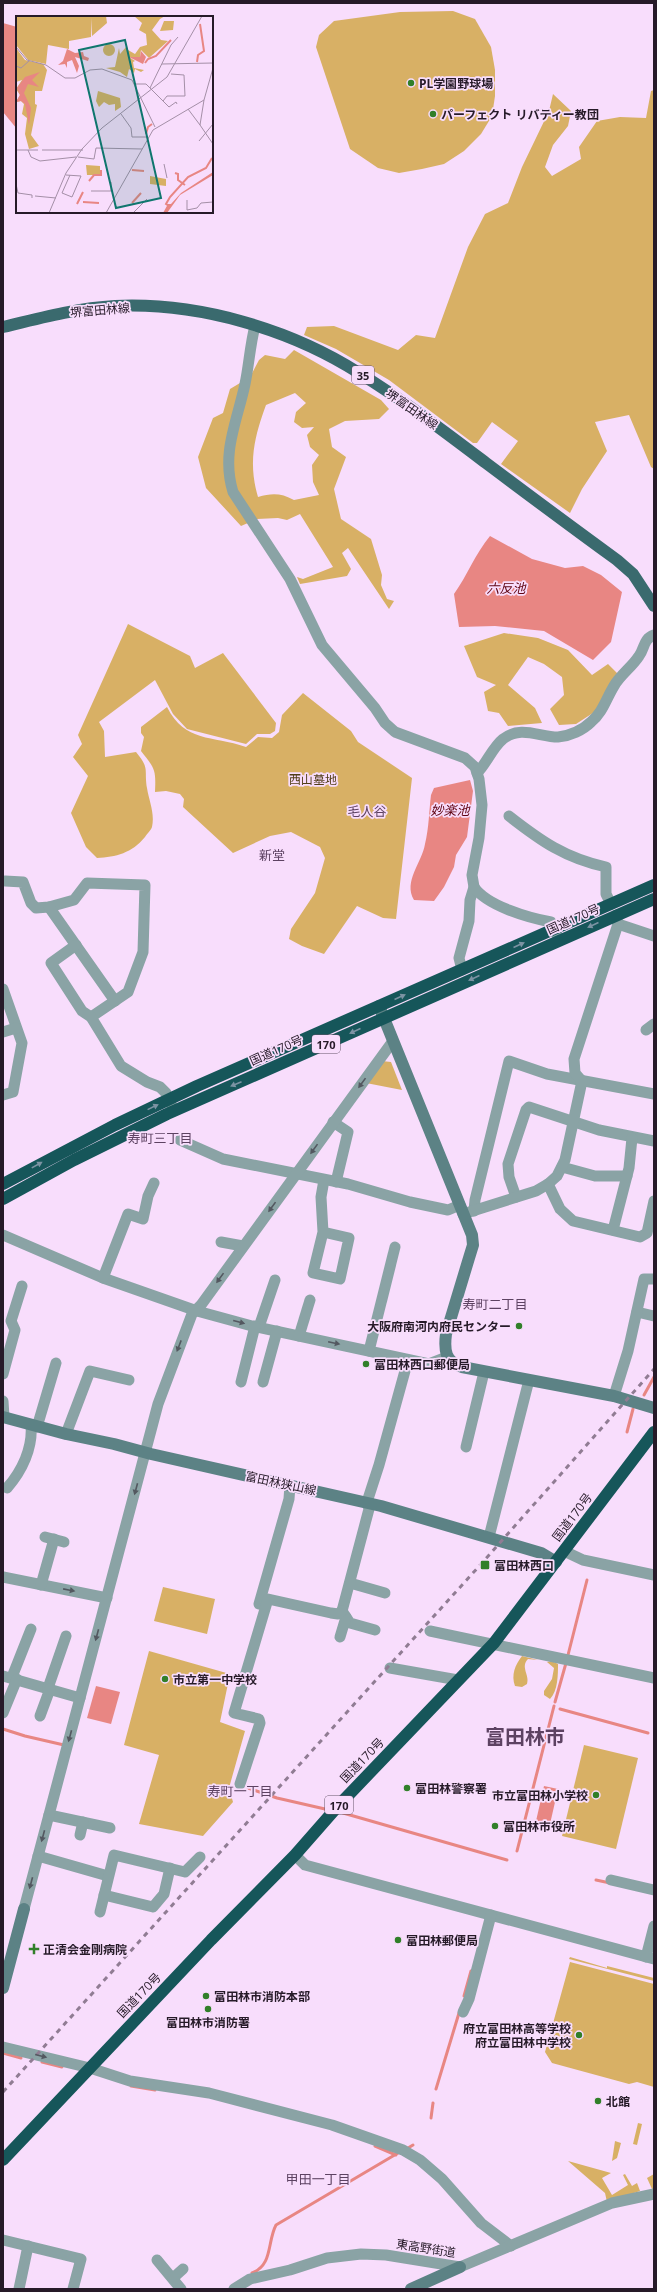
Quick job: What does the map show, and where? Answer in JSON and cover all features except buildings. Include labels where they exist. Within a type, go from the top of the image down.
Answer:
[{"type":"highway","name":"国道170号","points":[[615,914],[654,885]]},
{"type":"highway","name":"国道170号","points":[[3,1184],[70,1148],[169,1099],[379,1006],[462,970],[615,914],[654,898]]},
{"type":"highway","name":"国道170号","points":[[3,1199],[74,1160],[174,1111],[384,1018],[557,934]]},
{"type":"highway","name":"国道170号","points":[[3,2160],[232,1918],[295,1855],[338,1806],[494,1643],[654,1432]]},
{"type":"main road","name":"堺富田林線","points":[[3,327],[84,309],[116,306],[177,310],[214,316],[255,326],[329,356],[388,391],[617,560],[633,574],[654,606]]},
{"type":"street","points":[[255,326],[246,382],[227,461],[228,478],[233,492],[290,580],[322,646],[375,708],[385,723],[395,732],[465,758],[475,767],[482,805],[479,838],[472,875],[474,887],[480,896],[529,918],[552,922],[557,934]]},
{"type":"street","points":[[477,773],[503,739],[513,734],[526,731],[558,737],[569,735],[591,723],[601,712],[614,686],[641,654],[645,642],[649,637],[654,635]]},
{"type":"street","points":[[509,816],[555,850],[578,860],[606,867],[606,894],[615,914],[654,936]]},
{"type":"street","points":[[5,881],[23,882],[31,903],[36,908],[49,907],[74,900],[87,883],[145,885],[143,952],[128,992],[90,1017]]},
{"type":"street","points":[[462,970],[459,958],[469,921],[470,900],[474,887]]},
{"type":"street","points":[[49,907],[115,1001]]},
{"type":"street","points":[[582,1082],[575,1073],[574,1059],[615,914]]},
{"type":"street","points":[[76,945],[51,963],[82,1010],[90,1017],[121,1066],[147,1082],[160,1087],[166,1093],[174,1111]]},
{"type":"street","points":[[3,988],[22,1043],[13,1092],[3,1095]]},
{"type":"street","points":[[379,1006],[466,1210],[472,1235],[473,1245],[446,1334],[445,1345],[447,1357],[454,1365],[614,1396],[654,1408]]},
{"type":"street","points":[[3,1032],[16,1028]]},
{"type":"street","points":[[3,1988],[158,1404],[192,1314],[393,1040]]},
{"type":"street","points":[[466,1210],[475,1200],[509,1061],[540,1072],[582,1082],[654,1094]]},
{"type":"street","points":[[180,1140],[223,1159],[253,1164],[295,1175],[336,1182],[448,1210],[466,1210],[516,1197],[548,1184],[562,1167],[582,1082]]},
{"type":"street","points":[[516,1197],[509,1177],[508,1164],[526,1110],[529,1108],[632,1138],[654,1140]]},
{"type":"street","points":[[333,1122],[348,1132],[336,1182]]},
{"type":"street","points":[[613,1230],[627,1176],[632,1138]]},
{"type":"street","points":[[562,1167],[595,1176],[627,1176]]},
{"type":"street","points":[[323,1232],[349,1238],[340,1279],[313,1273],[323,1232],[321,1197],[324,1180]]},
{"type":"street","points":[[104,1278],[128,1214],[143,1219],[148,1196],[154,1183]]},
{"type":"street","points":[[548,1184],[560,1209],[568,1218],[579,1223],[640,1237],[645,1236],[654,1201]]},
{"type":"street","points":[[3,1235],[104,1278],[195,1311],[257,1327],[408,1360],[430,1364],[447,1357]]},
{"type":"street","points":[[221,1242],[243,1246]]},
{"type":"street","points":[[369,1351],[396,1247]]},
{"type":"street","points":[[614,1396],[628,1351],[644,1279],[654,1279]]},
{"type":"street","points":[[241,1382],[257,1327],[275,1280]]},
{"type":"street","points":[[3,1374],[15,1330],[11,1321],[22,1286]]},
{"type":"street","points":[[299,1336],[310,1300]]},
{"type":"street","points":[[636,1312],[654,1316]]},
{"type":"street","points":[[263,1382],[277,1331]]},
{"type":"street","points":[[340,1637],[350,1583],[369,1509],[367,1502],[379,1465],[408,1360]]},
{"type":"street","points":[[7,1488],[22,1466],[56,1363]]},
{"type":"street","points":[[66,1434],[90,1371],[129,1380]]},
{"type":"street","points":[[466,1447],[484,1372]]},
{"type":"street","points":[[489,1537],[529,1380]]},
{"type":"street","points":[[3,1401],[4,1417]]},
{"type":"street","name":"富田林狭山線","points":[[4,1417],[66,1434],[367,1502],[541,1553],[556,1562]]},
{"type":"street","points":[[259,1604],[289,1499],[290,1485]]},
{"type":"street","points":[[41,1585],[54,1539]]},
{"type":"street","points":[[564,1550],[583,1560],[654,1575]]},
{"type":"street","points":[[3,1577],[107,1598]]},
{"type":"street","points":[[350,1583],[385,1593]]},
{"type":"street","points":[[240,1784],[260,1723],[259,1719],[234,1713],[268,1599],[331,1613],[344,1614]]},
{"type":"street","points":[[344,1614],[350,1623],[375,1630]]},
{"type":"street","points":[[3,1713],[11,1677],[31,1629]]},
{"type":"street","points":[[430,1630],[654,1678]]},
{"type":"street","points":[[40,1716],[66,1636]]},
{"type":"street","points":[[390,1668],[458,1680]]},
{"type":"street","points":[[11,1677],[80,1698]]},
{"type":"street","points":[[49,1815],[110,1828]]},
{"type":"street","points":[[80,1836],[83,1822]]},
{"type":"street","points":[[100,1912],[114,1855],[185,1872],[200,1857]]},
{"type":"street","points":[[295,1855],[304,1865],[650,1958],[654,1926]]},
{"type":"street","points":[[38,1856],[108,1876]]},
{"type":"street","points":[[104,1895],[153,1907],[164,1894],[170,1868]]},
{"type":"street","points":[[612,1880],[654,1890]]},
{"type":"street","points":[[464,2012],[470,1999],[491,1915]]},
{"type":"street","points":[[3,2047],[90,2068],[130,2081],[209,2093],[332,2125],[403,2150],[420,2160],[442,2179],[480,2223],[512,2246]]},
{"type":"street","name":"東高野街道","points":[[234,2289],[250,2279],[290,2270],[327,2258],[362,2254],[386,2255],[460,2267],[612,2203],[654,2194]]},
{"type":"street","points":[[3,2240],[81,2259],[73,2289]]},
{"type":"street","points":[[19,2289],[28,2246]]},
{"type":"street","points":[[157,2260],[181,2289]]},
{"type":"street","points":[[410,2289],[460,2267]]},
{"type":"street","points":[[173,2278],[184,2270]]},
{"type":"green space","name":"PL学園野球場","points":[[453,11],[475,19],[491,47],[495,70],[495,96],[492,116],[481,134],[464,151],[444,164],[399,173],[378,168],[350,149],[316,47],[319,35],[334,21],[400,12]]},
{"type":"green space","points":[[654,90],[654,469],[651,467],[629,415],[595,422],[607,451],[582,489],[570,513],[501,464],[518,441],[492,422],[477,443],[473,443],[389,380],[336,349],[304,335],[307,327],[334,326],[398,350],[416,335],[435,338],[468,247],[485,214],[508,203],[522,167],[549,111],[553,94],[571,111],[568,126],[553,145],[545,167],[552,176],[581,159],[579,147],[597,121],[620,117],[646,118],[651,91]]},
{"type":"green space","points":[[294,350],[381,400],[389,409],[379,419],[345,421],[329,429],[332,447],[346,457],[334,489],[341,519],[371,539],[382,575],[381,585],[387,599],[394,601],[389,609],[348,548],[342,553],[351,569],[347,576],[300,584],[297,577],[303,579],[333,567],[300,514],[287,520],[278,518],[257,519],[241,526],[206,488],[198,457],[213,418],[223,413],[230,389],[250,377],[259,360],[265,355],[285,359]],"holes":[[[295,393],[306,403],[296,412],[294,422],[302,428],[314,427],[307,435],[310,447],[319,455],[312,465],[313,482],[319,495],[294,500],[276,494],[258,497],[253,473],[253,462],[258,429],[266,405]]]},
{"type":"green space","points":[[128,624],[190,656],[195,668],[223,653],[276,723],[275,731],[270,734],[257,734],[246,744],[187,729],[173,714],[155,680],[99,722],[104,731],[105,757],[136,752],[143,762],[146,769],[147,788],[152,812],[152,827],[135,847],[111,857],[97,858],[86,847],[71,813],[88,776],[73,757],[82,744],[78,735]]},
{"type":"green space","points":[[504,633],[538,638],[568,650],[592,675],[608,664],[618,674],[596,711],[576,724],[559,725],[550,709],[564,695],[562,677],[544,664],[528,657],[508,685],[535,708],[542,723],[508,726],[499,713],[488,711],[484,692],[496,685],[477,677],[464,646]]},
{"type":"green space","name":"西山墓地","points":[[303,693],[351,731],[358,742],[412,778],[396,919],[383,918],[357,906],[324,954],[302,946],[289,939],[291,929],[315,893],[325,858],[320,847],[291,832],[270,836],[233,853],[183,807],[184,799],[180,794],[166,791],[155,792],[154,770],[141,751],[144,737],[141,733],[141,727],[167,707],[174,719],[182,727],[191,732],[200,736],[246,747],[258,737],[272,738],[279,732],[282,715]]},
{"type":"green space","points":[[382,1061],[391,1062],[402,1090],[366,1083]]},
{"type":"green space","points":[[163,1587],[215,1599],[207,1634],[154,1621]]},
{"type":"green space","points":[[149,1651],[230,1674],[220,1722],[245,1731],[229,1788],[233,1802],[203,1836],[139,1824],[159,1755],[124,1745]]},
{"type":"green space","points":[[522,1656],[538,1660],[528,1659],[526,1662],[525,1668],[528,1681],[527,1684],[522,1687],[515,1686],[513,1678],[517,1663]]},
{"type":"green space","points":[[552,1661],[558,1664],[558,1673],[555,1692],[550,1699],[544,1695],[544,1691],[552,1679],[554,1668],[547,1662]]},
{"type":"green space","points":[[584,1745],[638,1758],[616,1849],[562,1836]]},
{"type":"green space","points":[[570,1957],[607,1968],[607,1966],[654,1978],[654,1981],[569,1959]]},
{"type":"green space","points":[[570,1962],[654,1984],[654,2087],[637,2082],[629,2084],[552,2063],[545,2052]]},
{"type":"green space","points":[[638,2123],[642,2124],[637,2145],[633,2144]]},
{"type":"green space","points":[[615,2141],[621,2143],[617,2158],[612,2161]]},
{"type":"green space","points":[[568,2161],[611,2173],[602,2178],[612,2195],[628,2185],[623,2175],[625,2174],[632,2186],[637,2183],[640,2191],[607,2202],[605,2193]]},
{"type":"green space","points":[[654,2174],[654,2189],[652,2189],[647,2178]]},
{"type":"water","points":[[3,23],[16,27],[16,128],[3,112]]},
{"type":"water","name":"六反池","points":[[490,536],[532,559],[565,568],[583,566],[601,575],[622,592],[611,642],[593,660],[544,631],[495,626],[459,627],[454,594]]},
{"type":"water","name":"妙楽池","points":[[470,780],[473,791],[467,837],[456,855],[454,867],[444,887],[434,901],[414,900],[411,893],[412,879],[425,844],[431,795],[434,788]]},
{"type":"water","points":[[96,1686],[120,1692],[111,1724],[87,1718]]},
{"type":"water","points":[[544,1786],[558,1789],[550,1824],[536,1821]]},
{"type":"waterway","points":[[644,1395],[654,1377]]},
{"type":"waterway","points":[[627,1432],[633,1409]]},
{"type":"waterway","points":[[568,1655],[587,1580]]},
{"type":"waterway","points":[[555,1702],[566,1663]]},
{"type":"waterway","points":[[517,1851],[554,1706]]},
{"type":"waterway","points":[[560,1709],[648,1733]]},
{"type":"waterway","points":[[3,1729],[64,1745]]},
{"type":"waterway","points":[[248,1788],[277,1798],[325,1809]]},
{"type":"waterway","points":[[343,1813],[507,1860]]},
{"type":"waterway","points":[[596,1880],[610,1883]]},
{"type":"waterway","points":[[464,1996],[471,1971]]},
{"type":"waterway","points":[[436,2089],[459,2013]]},
{"type":"waterway","points":[[3,2053],[21,2058]]},
{"type":"waterway","points":[[42,2062],[62,2067]]},
{"type":"waterway","points":[[131,2086],[155,2090]]},
{"type":"waterway","points":[[431,2118],[433,2103]]},
{"type":"waterway","points":[[408,2148],[413,2145]]},
{"type":"waterway","points":[[375,2146],[396,2155]]},
{"type":"waterway","points":[[252,2273],[263,2265],[276,2225],[398,2153]]},
{"type":"railway","points":[[3,2092],[482,1563],[654,1369]]},
{"type":"place","name":"PL学園野球場","points":[[411,83]]},
{"type":"place","name":"パーフェクト リバティー教団","points":[[433,114]]},
{"type":"place","name":"大阪府南河内府民センター","points":[[519,1326]]},
{"type":"place","name":"富田林西口郵便局","points":[[366,1364]]},
{"type":"place","name":"富田林西口","points":[[485,1565]]},
{"type":"place","name":"市立第一中学校","points":[[165,1679]]},
{"type":"place","name":"富田林警察署","points":[[407,1788]]},
{"type":"place","name":"市立富田林小学校","points":[[596,1795]]},
{"type":"place","name":"富田林市役所","points":[[495,1826]]},
{"type":"place","name":"富田林郵便局","points":[[398,1940]]},
{"type":"place","name":"正清会金剛病院","points":[[34,1949]]},
{"type":"place","name":"富田林市消防本部","points":[[206,1996]]},
{"type":"place","name":"富田林市消防署","points":[[208,2009]]},
{"type":"place","name":"府立富田林高等学校 府立富田林中学校","points":[[579,2035]]},
{"type":"place","name":"北館","points":[[598,2101]]},
{"type":"district","name":"毛人谷","points":[[367,811]]},
{"type":"district","name":"新堂","points":[[272,855]]},
{"type":"district","name":"寿町三丁目","points":[[160,1138]]},
{"type":"district","name":"寿町二丁目","points":[[495,1304]]},
{"type":"district","name":"富田林市","points":[[525,1736]]},
{"type":"district","name":"寿町一丁目","points":[[240,1791]]},
{"type":"district","name":"甲田一丁目","points":[[318,2179]]}]
